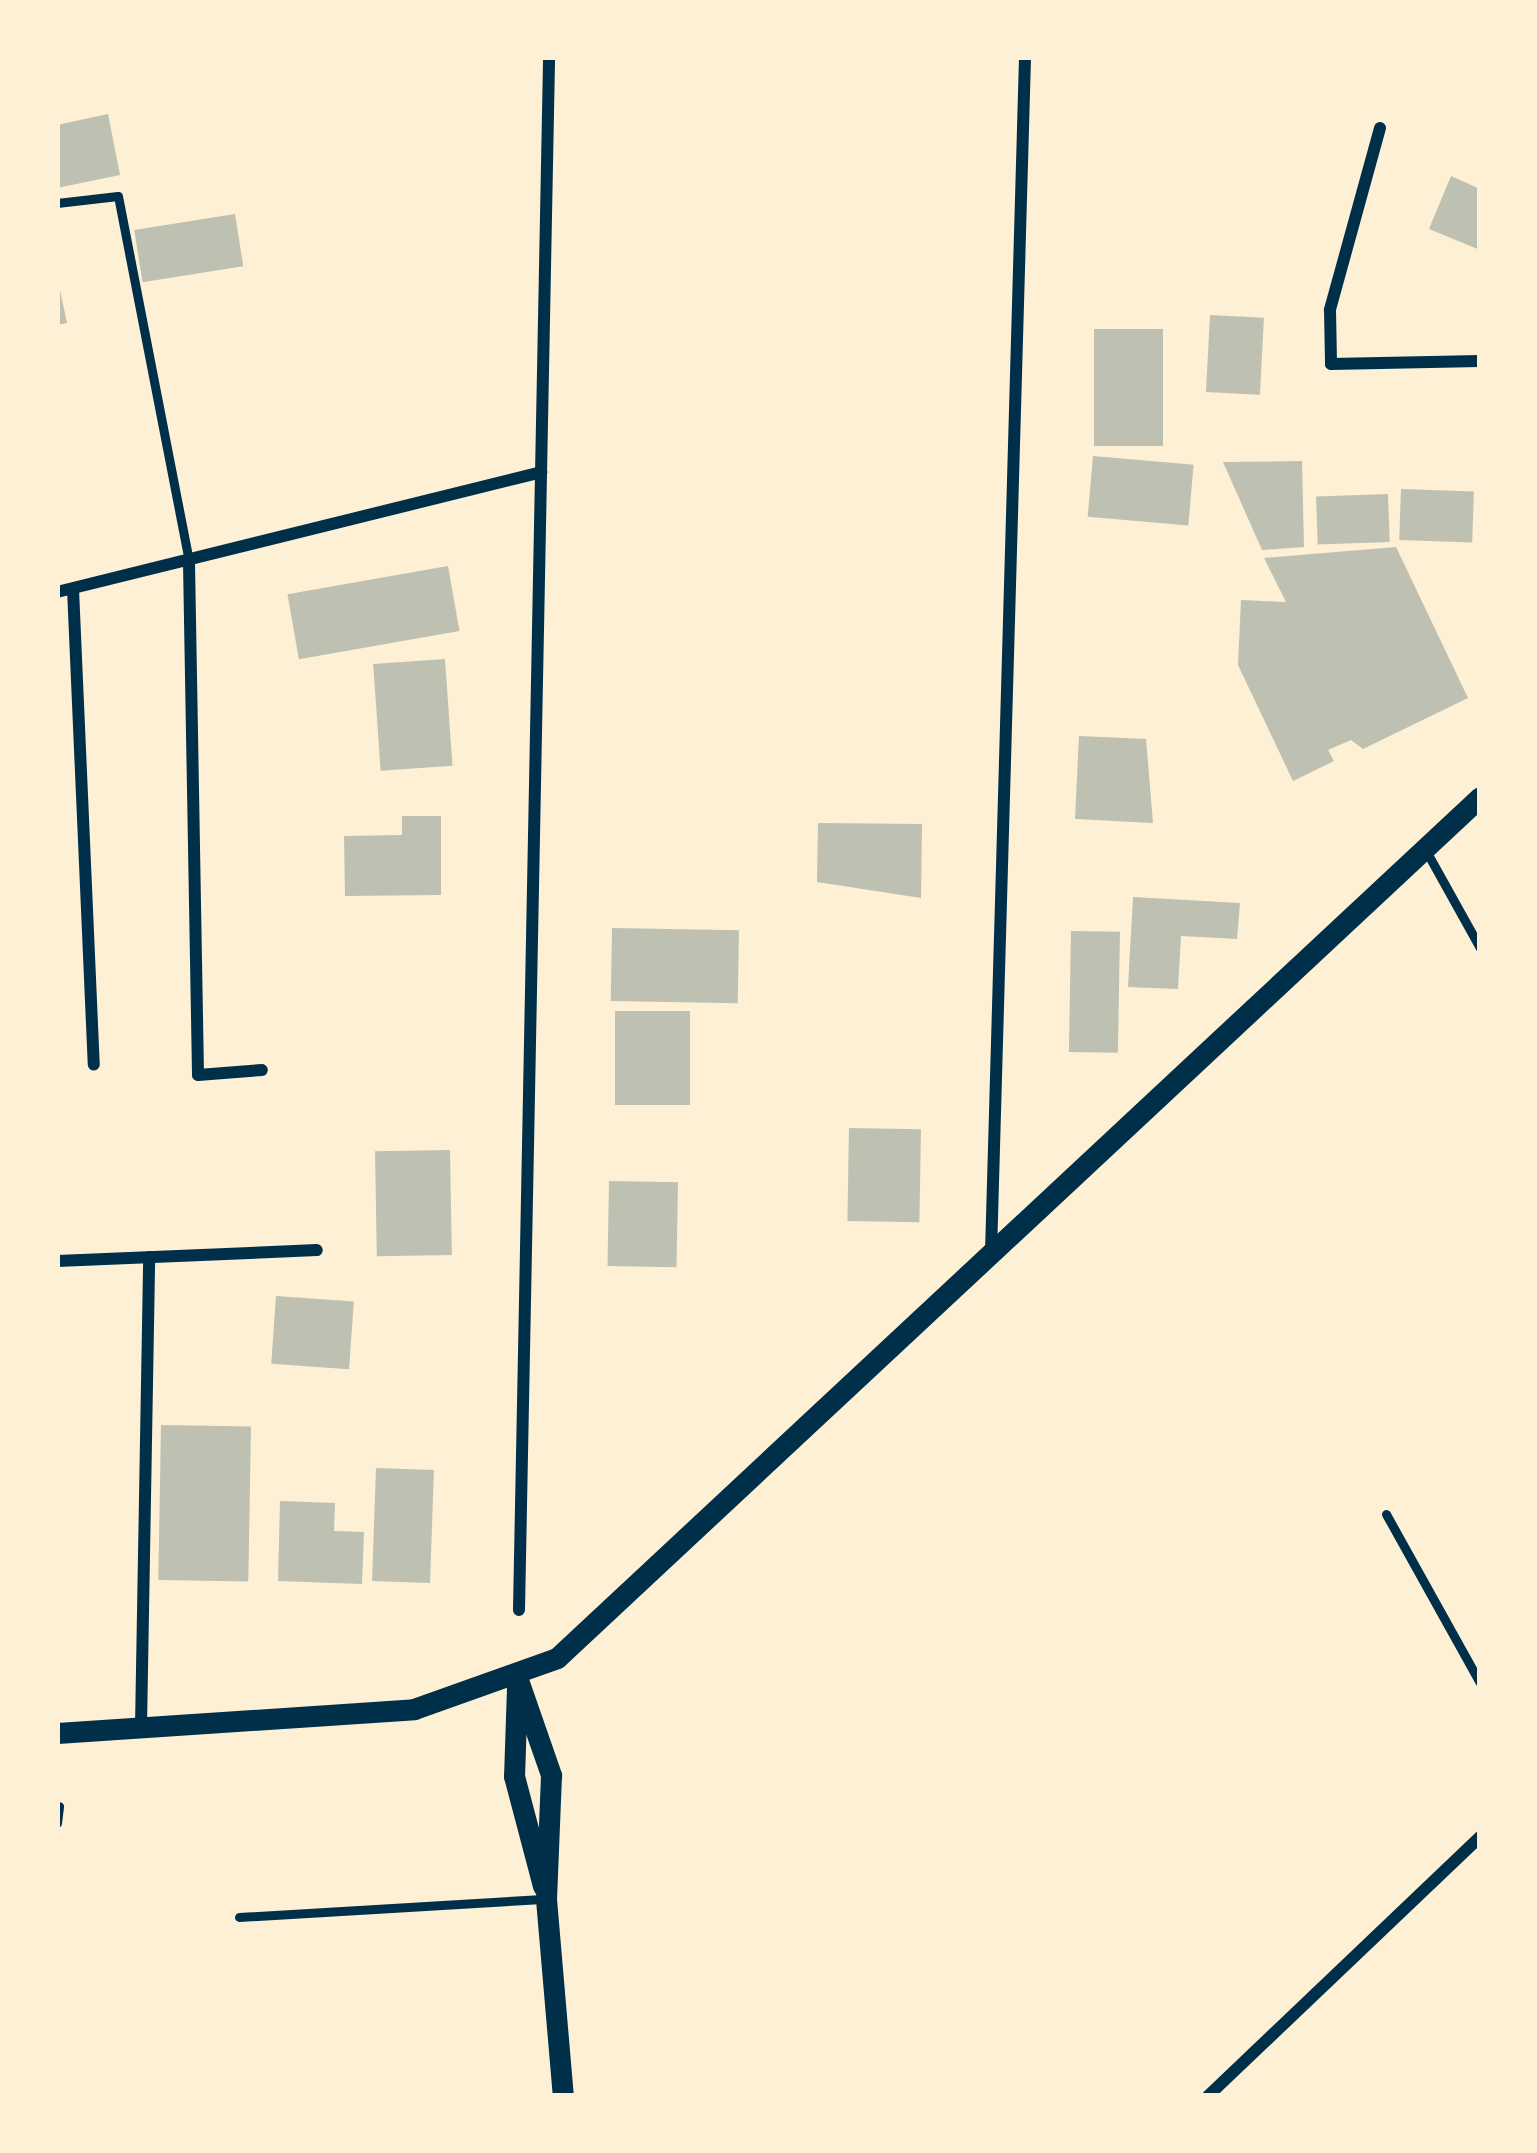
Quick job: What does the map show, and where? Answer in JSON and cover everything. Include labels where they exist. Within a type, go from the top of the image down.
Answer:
[{"type":"street","points":[[519,1610],[549,57]]},
{"type":"street","points":[[991,1261],[1025,57]]},
{"type":"street","points":[[1380,128],[1333,298],[1331,364],[1480,362]]},
{"type":"street","points":[[57,592],[189,563],[541,472]]},
{"type":"street","points":[[189,563],[198,1075],[262,1070]]},
{"type":"street","points":[[73,589],[94,1065]]},
{"type":"street","points":[[57,1733],[414,1709],[518,1680],[594,1629],[1480,797]]},
{"type":"street","points":[[57,1261],[317,1250]]},
{"type":"street","points":[[141,1727],[149,1257]]},
{"type":"street","points":[[518,1680],[514,1775],[546,1899]]},
{"type":"street","points":[[518,1680],[551,1775],[546,1899],[563,2096]]},
{"type":"street","points":[[1208,2096],[1480,1837]]},
{"type":"lane","points":[[57,202],[118,196],[189,563]]},
{"type":"lane","points":[[1425,849],[1480,948]]},
{"type":"lane","points":[[1386,1514],[1480,1683]]},
{"type":"lane","points":[[57,1822],[59,1806]]},
{"type":"lane","points":[[239,1917],[546,1899]]},
{"type":"building","points":[[108,114],[120,175],[57,188],[57,125]]},
{"type":"building","points":[[1451,176],[1480,189],[1480,250],[1429,229]]},
{"type":"building","points":[[235,214],[243,266],[143,282],[134,230]]},
{"type":"building","points":[[57,276],[67,323],[57,325]]},
{"type":"building","points":[[1210,315],[1264,318],[1260,395],[1206,392]]},
{"type":"building","points":[[1094,329],[1163,329],[1163,446],[1094,446]]},
{"type":"building","points":[[1093,456],[1194,465],[1188,526],[1088,517]]},
{"type":"building","points":[[1302,461],[1304,547],[1262,550],[1223,462]]},
{"type":"building","points":[[1401,489],[1474,492],[1472,543],[1399,540]]},
{"type":"building","points":[[1388,494],[1390,542],[1318,544],[1316,497]]},
{"type":"building","points":[[1396,547],[1468,698],[1363,749],[1351,740],[1328,750],[1334,761],[1293,781],[1238,665],[1241,600],[1286,602],[1264,558]]},
{"type":"building","points":[[448,566],[459,631],[299,659],[287,594]]},
{"type":"building","points":[[445,659],[452,766],[381,771],[373,664]]},
{"type":"building","points":[[1079,736],[1146,739],[1153,823],[1075,819]]},
{"type":"building","points":[[402,816],[441,816],[441,895],[345,896],[344,836],[402,835]]},
{"type":"building","points":[[818,823],[922,824],[921,898],[817,882]]},
{"type":"building","points":[[1133,897],[1240,903],[1237,939],[1181,936],[1178,989],[1128,987]]},
{"type":"building","points":[[612,928],[739,930],[738,1003],[611,1001]]},
{"type":"building","points":[[1071,931],[1120,932],[1118,1053],[1069,1052]]},
{"type":"building","points":[[615,1011],[690,1011],[690,1105],[615,1105]]},
{"type":"building","points":[[849,1128],[921,1129],[919,1222],[847,1221]]},
{"type":"building","points":[[450,1150],[452,1255],[377,1256],[375,1151]]},
{"type":"building","points":[[609,1181],[678,1182],[677,1267],[608,1266]]},
{"type":"building","points":[[276,1296],[354,1301],[349,1369],[271,1364]]},
{"type":"building","points":[[161,1425],[251,1427],[248,1582],[158,1580]]},
{"type":"building","points":[[376,1468],[434,1470],[430,1583],[372,1581]]},
{"type":"building","points":[[280,1501],[335,1503],[334,1531],[364,1532],[362,1584],[278,1581]]}]
